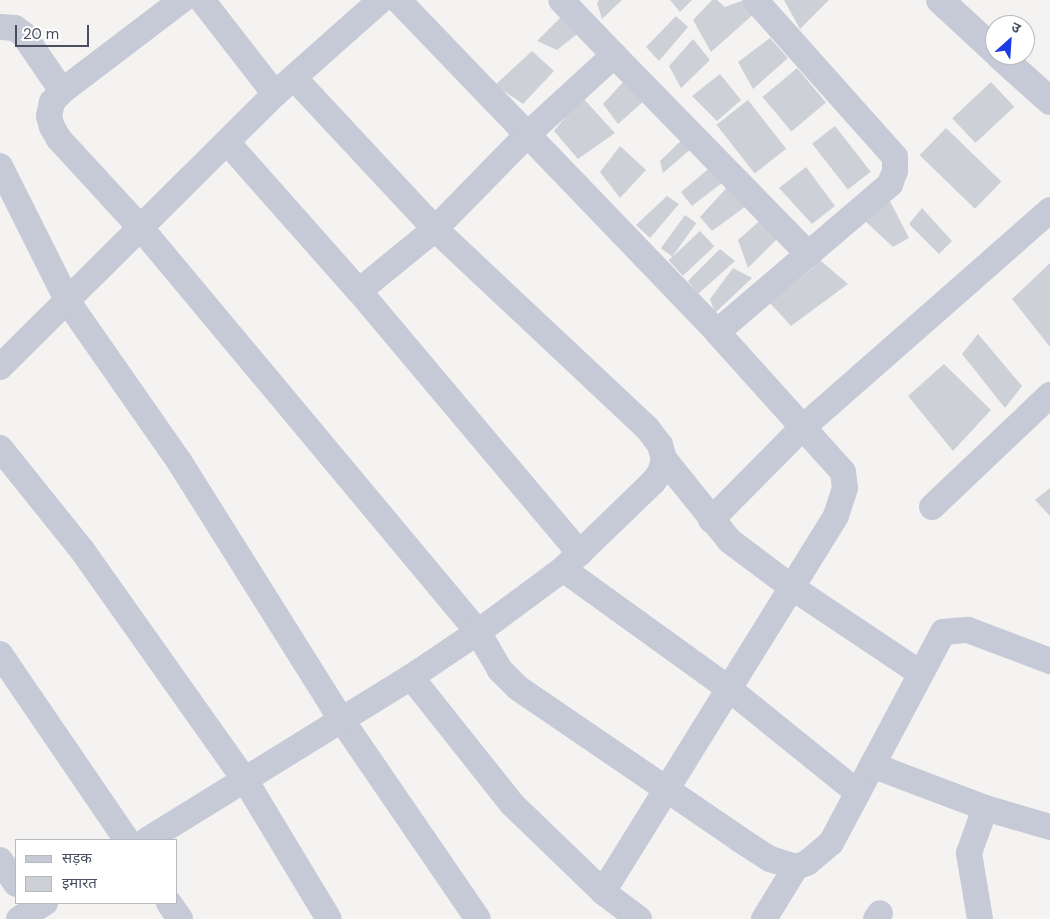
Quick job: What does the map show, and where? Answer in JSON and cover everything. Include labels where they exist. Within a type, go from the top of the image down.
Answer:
[{"type":"street","points":[[182,0],[62,91],[52,102],[49,116],[59,139],[140,227],[478,632],[500,670],[518,688],[666,791],[770,859],[796,867],[807,863],[831,843],[943,632],[968,630],[1050,661]]},
{"type":"street","points":[[202,0],[285,87],[647,428],[660,445],[664,459],[711,520],[730,541],[790,586],[920,673]]},
{"type":"street","points":[[0,367],[68,302],[140,227],[285,87],[381,0]]},
{"type":"street","points":[[398,0],[529,133],[717,332],[801,428],[834,459],[844,472],[845,488],[836,516],[790,586],[603,892]]},
{"type":"street","points":[[561,0],[809,255]]},
{"type":"street","points":[[717,332],[890,184],[895,157],[755,0]]},
{"type":"street","points":[[940,0],[985,42]]},
{"type":"street","points":[[0,27],[15,28],[23,34],[62,91]]},
{"type":"street","points":[[359,291],[435,230],[529,133],[614,55]]},
{"type":"street","points":[[1010,65],[1050,101]]},
{"type":"street","points":[[228,142],[359,291],[572,561],[858,793]]},
{"type":"street","points":[[0,166],[68,302],[179,461],[341,719],[478,919]]},
{"type":"street","points":[[711,520],[801,428],[1050,210]]},
{"type":"street","points":[[932,507],[1050,395]]},
{"type":"street","points":[[0,448],[82,550],[245,780],[330,919]]},
{"type":"street","points":[[149,839],[412,677],[478,632],[572,561],[653,482],[660,473],[664,459]]},
{"type":"street","points":[[0,654],[126,839]]},
{"type":"street","points":[[412,677],[512,804],[603,892],[640,919]]},
{"type":"street","points":[[872,765],[985,808],[1050,827]]},
{"type":"street","points":[[980,919],[969,853],[985,808]]},
{"type":"street","points":[[0,860],[15,882]]},
{"type":"street","points":[[764,919],[796,867]]},
{"type":"street","points":[[170,904],[180,919]]},
{"type":"building","points":[[599,0],[622,0],[602,19],[597,3]]},
{"type":"building","points":[[670,0],[692,0],[680,12]]},
{"type":"building","points":[[712,0],[717,0],[725,7],[744,0],[756,12],[711,52],[693,20]]},
{"type":"building","points":[[784,0],[829,0],[800,29]]},
{"type":"building","points":[[565,13],[581,31],[557,50],[537,41]]},
{"type":"building","points":[[676,16],[688,27],[659,61],[646,47]]},
{"type":"building","points":[[770,38],[788,58],[753,89],[738,62]]},
{"type":"building","points":[[693,39],[710,60],[681,88],[669,66]]},
{"type":"building","points":[[532,51],[554,71],[523,104],[495,85]]},
{"type":"building","points":[[797,68],[826,102],[791,131],[763,97]]},
{"type":"building","points":[[720,74],[741,100],[717,121],[692,96]]},
{"type":"building","points":[[624,81],[644,101],[618,124],[603,104]]},
{"type":"building","points":[[991,82],[1014,107],[975,143],[952,118]]},
{"type":"building","points":[[582,97],[615,133],[578,159],[554,131]]},
{"type":"building","points":[[748,100],[786,149],[755,173],[716,125]]},
{"type":"building","points":[[835,126],[871,172],[848,190],[812,144]]},
{"type":"building","points":[[946,128],[1001,181],[975,209],[920,155]]},
{"type":"building","points":[[686,136],[692,148],[663,173],[660,161]]},
{"type":"building","points":[[620,146],[646,170],[620,198],[600,172]]},
{"type":"building","points":[[713,165],[727,179],[692,206],[681,192]]},
{"type":"building","points":[[806,167],[835,206],[812,224],[779,188]]},
{"type":"building","points":[[730,184],[749,204],[712,231],[700,217]]},
{"type":"building","points":[[667,196],[679,204],[650,238],[636,225]]},
{"type":"building","points":[[890,201],[909,238],[893,247],[865,221]]},
{"type":"building","points":[[922,208],[952,241],[939,254],[909,224]]},
{"type":"building","points":[[685,215],[696,223],[672,256],[661,248]]},
{"type":"building","points":[[763,218],[777,239],[748,268],[738,240]]},
{"type":"building","points":[[700,231],[714,246],[683,276],[669,260]]},
{"type":"building","points":[[720,249],[735,261],[698,294],[688,281]]},
{"type":"building","points":[[821,261],[848,284],[791,326],[770,303]]},
{"type":"building","points":[[1050,263],[1050,347],[1012,299]]},
{"type":"building","points":[[733,268],[752,278],[715,313],[710,299]]},
{"type":"building","points":[[978,334],[1022,386],[1005,408],[962,354]]},
{"type":"building","points":[[944,364],[991,410],[953,451],[908,396]]},
{"type":"building","points":[[1050,488],[1050,516],[1035,500]]}]
